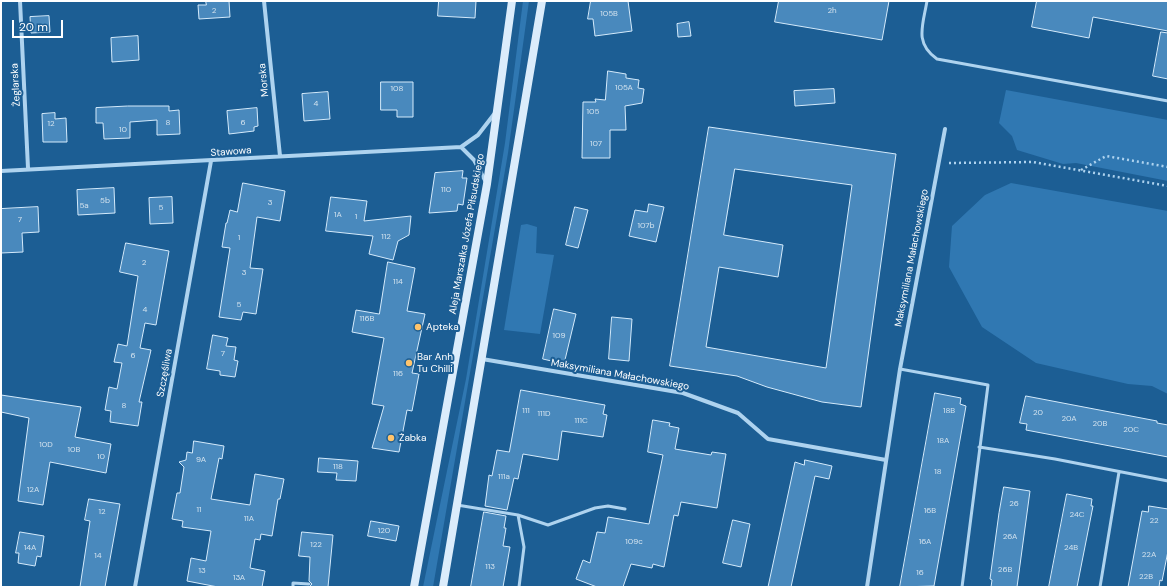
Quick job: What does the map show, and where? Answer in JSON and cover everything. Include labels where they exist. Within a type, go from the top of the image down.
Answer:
[{"type":"main road","name":"Aleja Marszałka Józefa Piłsudskiego","points":[[414,587],[487,184],[512,1]]},
{"type":"main road","points":[[443,587],[542,1]]},
{"type":"street","name":"Żeglarska","points":[[20,1],[28,168]]},
{"type":"street","name":"Morska","points":[[264,1],[280,156]]},
{"type":"street","points":[[487,184],[474,160],[461,147],[478,135],[498,109]]},
{"type":"street","name":"Maksymiliana Małachowskiego","points":[[867,587],[900,369],[945,129]]},
{"type":"street","name":"Stawowa","points":[[1,171],[28,168],[211,161],[461,147]]},
{"type":"street","name":"Szczęśliwa","points":[[135,587],[211,161]]},
{"type":"street","name":"Maksymiliana Małachowskiego","points":[[482,359],[683,393],[738,413],[768,439],[886,460]]},
{"type":"lane","points":[[927,1],[922,32],[922,45],[937,59],[1168,101]]},
{"type":"lane","points":[[900,369],[988,385],[962,587]]},
{"type":"lane","points":[[979,447],[1055,459],[1168,481]]},
{"type":"lane","points":[[1100,587],[1119,472]]},
{"type":"lane","points":[[457,505],[518,515],[548,525],[595,508],[608,506],[625,509]]},
{"type":"lane","points":[[518,515],[524,547],[519,587]]},
{"type":"lane","points":[[293,587],[294,583],[309,584]]},
{"type":"path","points":[[1080,170],[1106,156],[1168,167]]},
{"type":"path","points":[[938,162],[1033,162],[1168,186]]},
{"type":"shaded area","points":[[523,1],[529,1],[508,153],[433,587],[423,587],[466,379],[505,143]]},
{"type":"shaded area","points":[[1006,90],[1168,120],[1168,181],[1076,163],[1063,164],[1017,150],[1012,136],[999,123]]},
{"type":"shaded area","points":[[1011,183],[1168,211],[1168,394],[1152,386],[1128,384],[1036,363],[982,327],[949,267],[952,226],[985,195]]},
{"type":"shaded area","points":[[527,224],[537,227],[536,253],[554,255],[540,334],[504,330],[521,225]]},
{"type":"building","points":[[206,1],[229,1],[230,17],[199,19],[198,5],[206,5]]},
{"type":"building","points":[[439,1],[476,1],[475,18],[438,16]]},
{"type":"building","points":[[591,1],[628,1],[632,31],[595,36],[593,19],[588,19]]},
{"type":"building","points":[[779,1],[889,1],[882,40],[775,22]]},
{"type":"building","points":[[1037,1],[1168,1],[1168,31],[1093,17],[1089,38],[1032,27]]},
{"type":"building","points":[[49,16],[50,32],[31,33],[30,17]]},
{"type":"building","points":[[689,22],[691,36],[678,37],[677,24]]},
{"type":"building","points":[[1161,32],[1168,33],[1168,79],[1153,76]]},
{"type":"building","points":[[138,36],[139,60],[112,62],[111,38]]},
{"type":"building","points":[[608,71],[626,74],[626,78],[639,80],[638,88],[644,89],[642,103],[625,106],[626,130],[610,130],[610,158],[582,158],[583,102],[596,102],[595,99],[605,100]]},
{"type":"building","points":[[381,82],[413,82],[413,117],[397,117],[397,110],[381,110]]},
{"type":"building","points":[[834,89],[835,103],[795,106],[794,91]]},
{"type":"building","points":[[328,92],[330,119],[304,121],[302,94]]},
{"type":"building","points":[[169,106],[169,111],[179,110],[180,134],[157,135],[157,120],[130,122],[130,138],[104,139],[103,123],[96,123],[96,108]]},
{"type":"building","points":[[257,108],[258,126],[254,127],[254,131],[229,134],[227,111]]},
{"type":"building","points":[[55,113],[55,119],[66,118],[67,142],[43,142],[42,114]]},
{"type":"building","points":[[709,127],[896,154],[861,407],[822,402],[767,387],[737,376],[670,366]],"holes":[[[735,169],[852,185],[826,368],[706,347],[719,267],[778,277],[783,245],[724,235]]]},
{"type":"building","points":[[463,171],[462,178],[467,178],[463,205],[458,204],[457,211],[429,213],[435,173]]},
{"type":"building","points":[[243,183],[285,191],[280,221],[257,217],[250,268],[263,269],[256,314],[243,312],[241,320],[219,317],[230,248],[222,247],[226,223],[230,210],[237,212]]},
{"type":"building","points":[[114,188],[115,213],[78,215],[77,190]]},
{"type":"building","points":[[172,197],[173,223],[150,224],[149,198]]},
{"type":"building","points":[[331,197],[367,201],[364,221],[411,216],[409,235],[398,241],[393,260],[369,254],[373,236],[326,231]]},
{"type":"building","points":[[649,204],[664,207],[656,242],[629,236],[635,210],[647,212]]},
{"type":"building","points":[[38,207],[39,232],[22,233],[23,252],[1,253],[1,209]]},
{"type":"building","points":[[575,207],[588,210],[578,248],[566,245]]},
{"type":"building","points":[[126,243],[169,251],[156,325],[145,323],[140,348],[151,350],[139,402],[142,402],[138,426],[110,422],[111,411],[105,410],[109,387],[117,389],[122,363],[114,362],[118,344],[127,346],[138,276],[120,272]]},
{"type":"building","points":[[388,262],[415,268],[407,311],[425,314],[412,373],[419,374],[412,411],[407,410],[399,452],[372,448],[384,406],[372,404],[384,338],[352,332],[356,310],[379,314]]},
{"type":"building","points":[[554,309],[576,314],[564,364],[543,359]]},
{"type":"building","points":[[612,317],[632,319],[629,361],[609,359]]},
{"type":"building","points":[[213,335],[228,338],[226,346],[236,347],[234,360],[238,361],[235,377],[220,375],[220,371],[207,369]]},
{"type":"building","points":[[521,390],[605,405],[603,414],[607,415],[603,437],[562,431],[558,460],[523,454],[518,479],[514,478],[507,510],[485,506],[489,475],[492,476],[497,450],[509,452]]},
{"type":"building","points":[[935,393],[961,398],[960,404],[966,406],[934,586],[900,587]]},
{"type":"building","points":[[1,395],[81,407],[75,437],[111,444],[106,473],[50,462],[43,505],[18,501],[29,418],[1,412]]},
{"type":"building","points":[[1026,396],[1157,421],[1157,423],[1168,425],[1168,457],[1026,430],[1027,424],[1020,423]]},
{"type":"building","points":[[653,420],[670,423],[669,426],[679,428],[675,449],[711,455],[712,452],[726,454],[717,508],[681,502],[678,516],[674,515],[664,567],[653,564],[652,568],[631,564],[623,587],[597,587],[576,579],[583,560],[590,563],[597,532],[605,533],[608,517],[649,524],[663,455],[648,452]]},
{"type":"building","points":[[194,441],[224,446],[222,459],[219,458],[211,499],[250,505],[255,474],[284,479],[280,499],[278,499],[272,536],[261,534],[260,540],[255,539],[250,568],[265,571],[262,587],[218,587],[187,581],[191,558],[206,561],[211,531],[182,527],[183,521],[172,519],[177,493],[180,493],[184,467],[179,462],[186,460],[187,452],[192,453]]},
{"type":"building","points":[[319,458],[358,461],[356,481],[336,480],[337,473],[318,472]]},
{"type":"building","points":[[805,460],[832,466],[829,479],[815,476],[791,587],[768,587],[795,462],[804,465]]},
{"type":"building","points":[[1004,487],[1030,491],[1017,587],[991,587],[992,580],[990,579]]},
{"type":"building","points":[[1067,494],[1092,499],[1091,506],[1093,506],[1077,587],[1049,587]]},
{"type":"building","points":[[89,499],[120,504],[105,587],[80,587],[90,521],[85,520]]},
{"type":"building","points":[[1149,506],[1168,509],[1168,551],[1162,581],[1160,580],[1159,587],[1128,587],[1142,511],[1148,512]]},
{"type":"building","points":[[484,512],[506,516],[503,546],[510,547],[503,587],[471,587]]},
{"type":"building","points":[[733,520],[750,524],[741,567],[723,563]]},
{"type":"building","points":[[371,521],[399,526],[396,541],[368,536]]},
{"type":"building","points":[[20,532],[44,536],[41,557],[37,556],[35,566],[18,563],[19,553],[16,553]]},
{"type":"building","points":[[302,532],[333,535],[328,587],[309,587],[312,584],[309,581],[310,557],[299,556]]},
{"type":"place","name":"Apteka","points":[[418,327]]},
{"type":"place","name":"Bar Anh Tu Chilli","points":[[409,363]]},
{"type":"place","name":"Żabka","points":[[391,438]]}]
